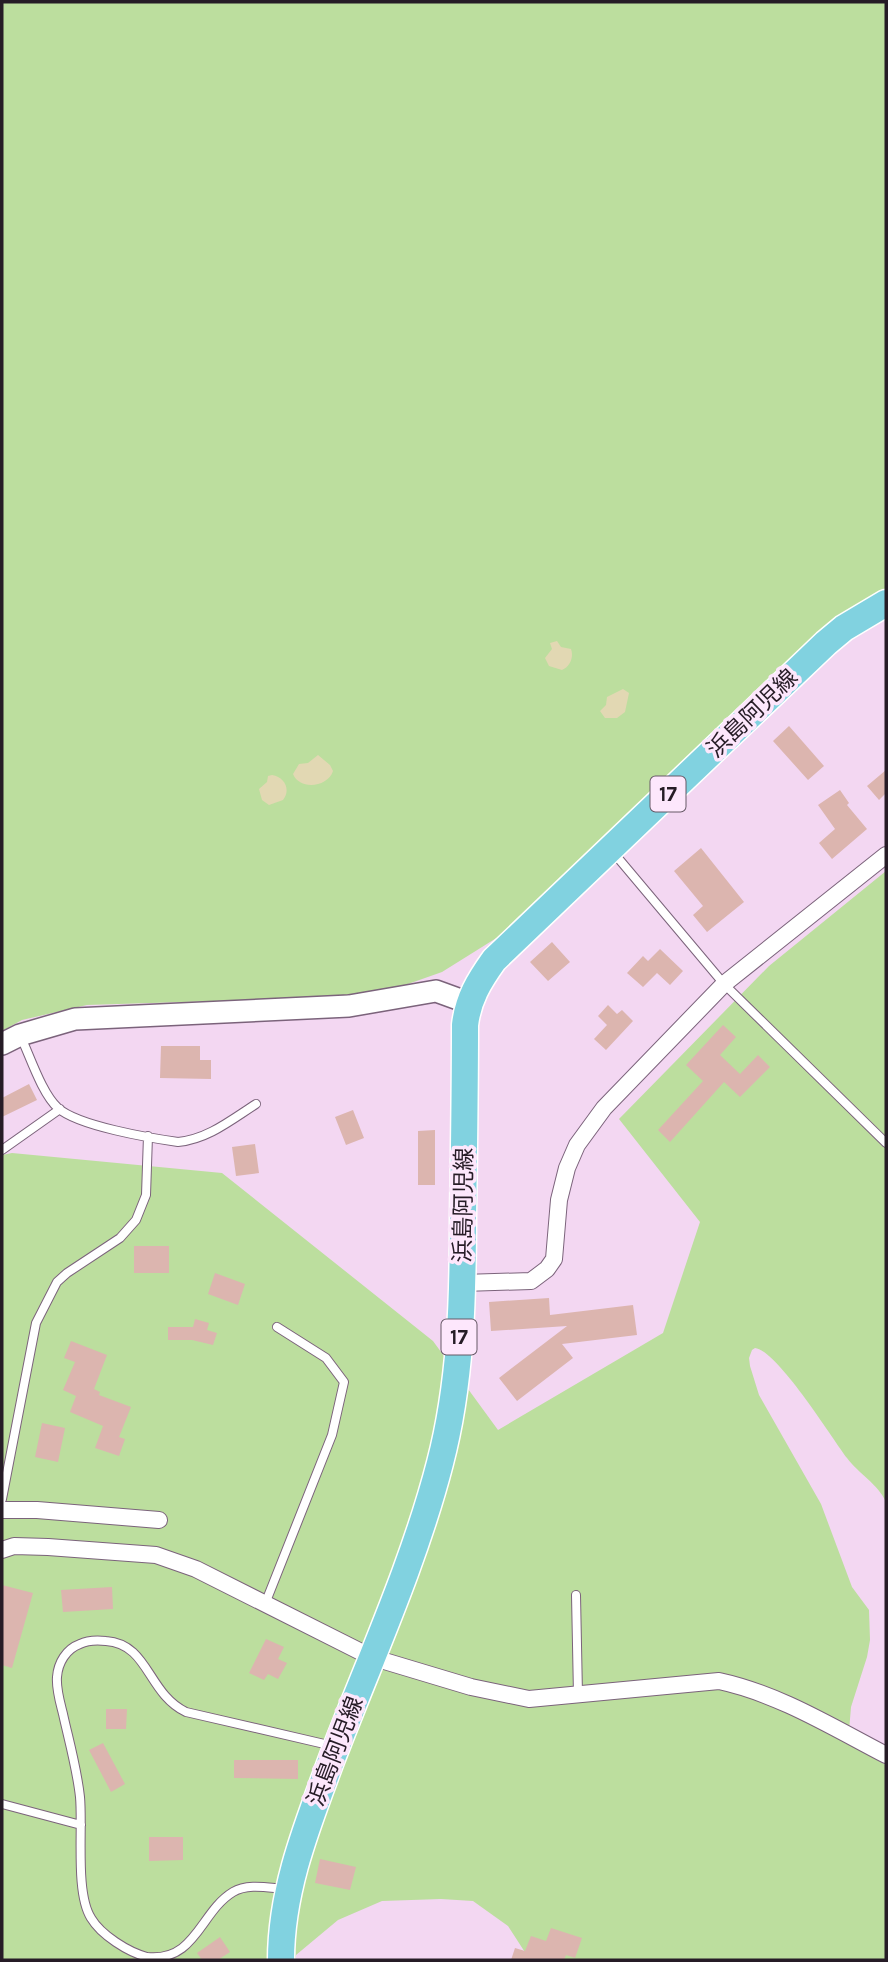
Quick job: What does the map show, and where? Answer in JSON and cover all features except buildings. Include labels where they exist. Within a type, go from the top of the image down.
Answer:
[{"type":"main road","name":"浜島阿児線","points":[[281,1960],[288,1889],[304,1834],[424,1519],[441,1462],[457,1362],[463,1283],[465,1025],[469,1003],[478,981],[494,960],[826,642],[886,603]]},
{"type":"street","points":[[463,1283],[531,1281],[547,1269],[554,1259],[555,1225],[563,1182],[577,1145],[604,1108],[724,984],[886,855]]},
{"type":"street","points":[[11,1040],[75,1019],[130,1014],[349,1006],[436,991],[469,1003]]},
{"type":"street","points":[[2,1510],[37,1510],[159,1520]]},
{"type":"street","points":[[2,1550],[13,1546],[48,1547],[156,1555],[196,1569],[371,1657],[471,1687],[529,1699],[719,1681],[767,1694],[886,1755]]},
{"type":"lane","points":[[610,849],[724,984],[886,1143]]},
{"type":"lane","points":[[11,1040],[50,1098],[60,1109],[83,1121],[178,1142],[207,1135],[256,1104]]},
{"type":"lane","points":[[2,1150],[60,1109]]},
{"type":"lane","points":[[2,1499],[36,1323],[57,1282],[120,1238],[136,1220],[146,1195],[148,1136]]},
{"type":"lane","points":[[265,1604],[332,1436],[344,1382],[326,1358],[277,1327]]},
{"type":"lane","points":[[576,1595],[578,1695]]},
{"type":"lane","points":[[288,1889],[258,1887],[233,1892],[219,1904],[185,1951],[165,1960],[149,1958],[114,1940],[99,1928],[91,1918],[83,1896],[78,1783],[57,1678],[65,1654],[80,1643],[112,1641],[132,1648],[161,1693],[174,1706],[186,1712],[336,1747]]},
{"type":"lane","points":[[2,1804],[81,1825]]},
{"type":"green space","points":[[2,2],[886,2],[886,593],[838,622],[498,937],[442,972],[374,996],[87,1005],[22,1020],[2,1031]]},
{"type":"green space","points":[[886,871],[886,1502],[847,1458],[804,1396],[777,1363],[765,1352],[755,1348],[749,1358],[759,1395],[821,1504],[852,1587],[869,1610],[870,1640],[851,1707],[848,1743],[886,1765],[886,1960],[530,1960],[508,1926],[473,1901],[441,1899],[382,1901],[338,1920],[296,1955],[295,1960],[2,1960],[2,1155],[12,1153],[222,1173],[433,1341],[498,1430],[663,1333],[700,1222],[619,1119],[769,966]]},
{"type":"sand","points":[[557,641],[561,647],[571,649],[572,652],[569,664],[562,670],[549,666],[545,658],[552,649],[550,643]]},
{"type":"sand","points":[[623,689],[629,693],[625,712],[617,718],[605,718],[600,711],[606,705],[607,697]]},
{"type":"sand","points":[[318,755],[333,771],[326,781],[314,785],[302,783],[293,774],[299,764],[308,763]]},
{"type":"sand","points":[[272,775],[283,781],[286,792],[283,800],[269,805],[262,800],[259,789],[267,782],[268,776]]}]
